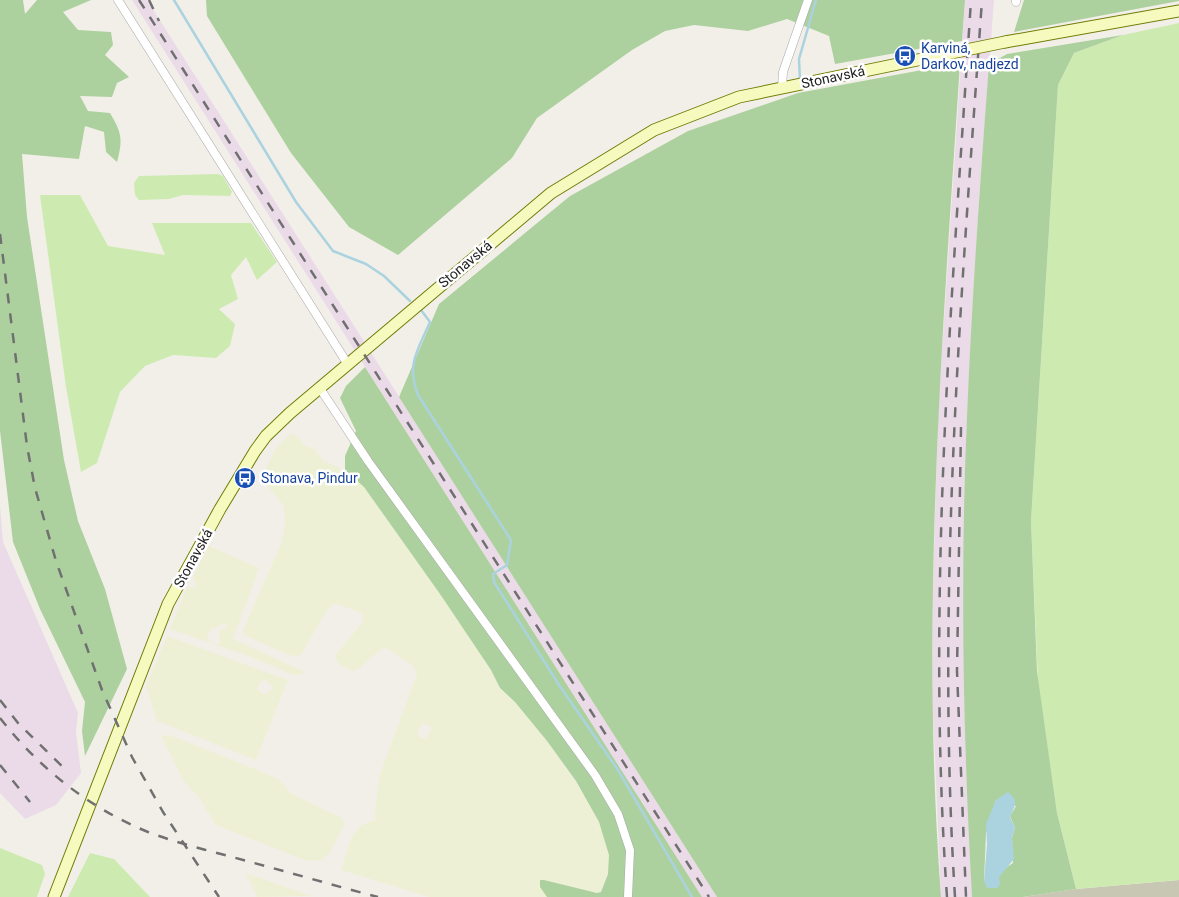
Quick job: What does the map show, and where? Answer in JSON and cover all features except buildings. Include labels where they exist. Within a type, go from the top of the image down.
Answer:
[{"type":"street","points":[[118,0],[347,363]]},
{"type":"street","points":[[782,88],[782,72],[808,0]]},
{"type":"street","name":"Stonavská","points":[[54,897],[168,604],[220,509],[255,451],[266,436],[319,387],[522,216],[559,188],[654,130],[739,97],[1005,42],[1179,11]]},
{"type":"street","points":[[319,387],[368,461],[595,775],[618,814],[630,850],[628,897]]},
{"type":"shaded area","points":[[132,0],[147,0],[717,897],[702,897]]},
{"type":"shaded area","points":[[965,0],[994,0],[979,200],[967,417],[963,588],[965,711],[972,897],[941,897],[933,712],[933,589],[938,413]]},
{"type":"shaded area","points":[[291,433],[299,438],[304,445],[315,449],[324,461],[345,470],[364,487],[440,594],[491,670],[500,688],[515,702],[547,741],[576,782],[599,822],[609,855],[608,874],[601,892],[597,893],[541,880],[540,886],[547,897],[429,897],[341,870],[352,836],[360,826],[376,819],[374,816],[380,774],[417,674],[412,665],[386,648],[381,649],[361,667],[353,671],[342,666],[336,660],[336,655],[364,620],[361,613],[337,604],[332,605],[325,613],[301,655],[291,656],[244,635],[243,630],[281,544],[285,527],[284,506],[266,484],[264,477],[265,470],[276,448]],"holes":[[[423,723],[432,728],[426,739],[418,736],[418,730]]]},
{"type":"shaded area","points":[[0,505],[3,542],[78,713],[76,732],[81,773],[56,805],[25,819],[0,793]]},
{"type":"shaded area","points":[[209,546],[259,568],[233,639],[303,671],[303,674],[293,675],[251,657],[170,629],[187,587],[197,587],[193,576]],"holes":[[[221,623],[227,625],[226,628],[219,630],[220,643],[217,644],[209,641],[207,637],[212,628],[219,627]]]},
{"type":"shaded area","points":[[167,636],[288,680],[256,760],[157,721],[146,686]],"holes":[[[266,680],[273,688],[265,695],[257,689],[260,682]]]},
{"type":"shaded area","points":[[161,736],[175,737],[272,776],[279,780],[292,794],[342,818],[345,823],[330,853],[320,861],[304,860],[216,825],[199,798],[183,780]]},
{"type":"shaded area","points":[[246,874],[248,874],[312,896],[257,897]]},
{"type":"shaded area","points":[[1179,880],[1179,897],[1023,897],[1076,889]]},
{"type":"green space","points":[[0,0],[23,0],[25,14],[37,0],[91,0],[63,12],[78,30],[111,32],[113,45],[105,55],[129,77],[117,83],[112,97],[80,96],[88,111],[110,113],[114,120],[121,142],[117,162],[106,152],[104,132],[85,126],[79,159],[22,154],[27,217],[64,460],[78,521],[105,589],[127,669],[85,756],[82,731],[85,702],[40,609],[13,542],[0,431]]},
{"type":"green space","points":[[206,0],[965,0],[962,41],[835,64],[829,36],[787,19],[748,31],[694,25],[665,31],[632,50],[537,118],[512,158],[398,255],[349,227],[291,153],[207,16]]},
{"type":"green space","points":[[1024,0],[1179,0],[1179,1],[1014,32]]},
{"type":"green space","points":[[1179,23],[1179,880],[1076,889],[1057,813],[1038,681],[1031,521],[1058,85],[1074,53],[1123,35]]},
{"type":"green space","points":[[1123,35],[1074,53],[1058,85],[1031,521],[1037,671],[1057,813],[1076,889],[1023,897],[972,897],[966,777],[963,596],[967,416],[976,240],[989,64],[1007,54]],"holes":[[[996,800],[1016,806],[1010,816],[1015,828],[1012,838],[1013,863],[1004,869],[998,878],[984,881],[986,833]]]},
{"type":"green space","points":[[960,63],[946,271],[933,584],[935,793],[941,897],[717,897],[399,397],[439,304],[570,196],[688,131],[798,93]]},
{"type":"green space","points":[[218,174],[223,176],[232,192],[230,196],[183,195],[169,199],[139,200],[135,195],[134,183],[139,176]]},
{"type":"green space","points":[[40,195],[80,195],[108,246],[165,255],[152,223],[251,223],[277,262],[257,280],[246,257],[231,275],[238,299],[219,309],[235,324],[230,346],[216,358],[173,355],[145,366],[120,392],[97,463],[81,472],[66,387]]},
{"type":"green space","points":[[365,367],[702,897],[547,897],[540,887],[540,880],[544,880],[597,893],[601,892],[608,874],[609,855],[599,822],[576,781],[547,741],[515,702],[500,688],[491,670],[440,594],[364,487],[345,470],[345,456],[356,431],[340,398],[346,386]]},
{"type":"green space","points":[[0,848],[42,865],[45,874],[37,897],[0,897]]},
{"type":"green space","points":[[90,853],[114,859],[150,897],[68,897]]},
{"type":"water","points":[[1008,792],[1015,801],[1010,817],[1015,828],[1012,838],[1014,859],[999,877],[1000,884],[997,888],[987,888],[984,881],[987,844],[986,824],[996,800]]},
{"type":"waterway","points":[[174,0],[296,202],[333,251],[366,264],[384,276],[410,301]]},
{"type":"waterway","points":[[800,81],[799,59],[816,0]]},
{"type":"waterway","points":[[421,310],[430,322],[413,366],[418,395],[511,540],[507,565],[493,574],[494,582],[559,685],[618,770],[692,897]]},
{"type":"railway","points":[[139,0],[709,897]]},
{"type":"railway","points":[[149,0],[159,21]]},
{"type":"railway","points":[[947,897],[941,785],[940,560],[956,224],[971,0]]},
{"type":"railway","points":[[955,897],[950,785],[948,672],[950,560],[959,336],[982,0]]},
{"type":"railway","points":[[0,234],[27,446],[35,488],[56,561],[102,690],[132,757],[163,812],[219,897]]},
{"type":"railway","points":[[961,427],[957,671],[966,897]]},
{"type":"railway","points":[[0,700],[18,723],[68,772]]},
{"type":"railway","points":[[0,718],[31,754],[66,785],[105,811],[126,822],[161,837],[187,845],[378,897]]},
{"type":"railway","points":[[0,765],[30,802]]},
{"type":"place","name":"Karviná, Darkov, nadjezd","points":[[905,56]]},
{"type":"place","name":"Stonava, Pindur","points":[[245,478]]}]
